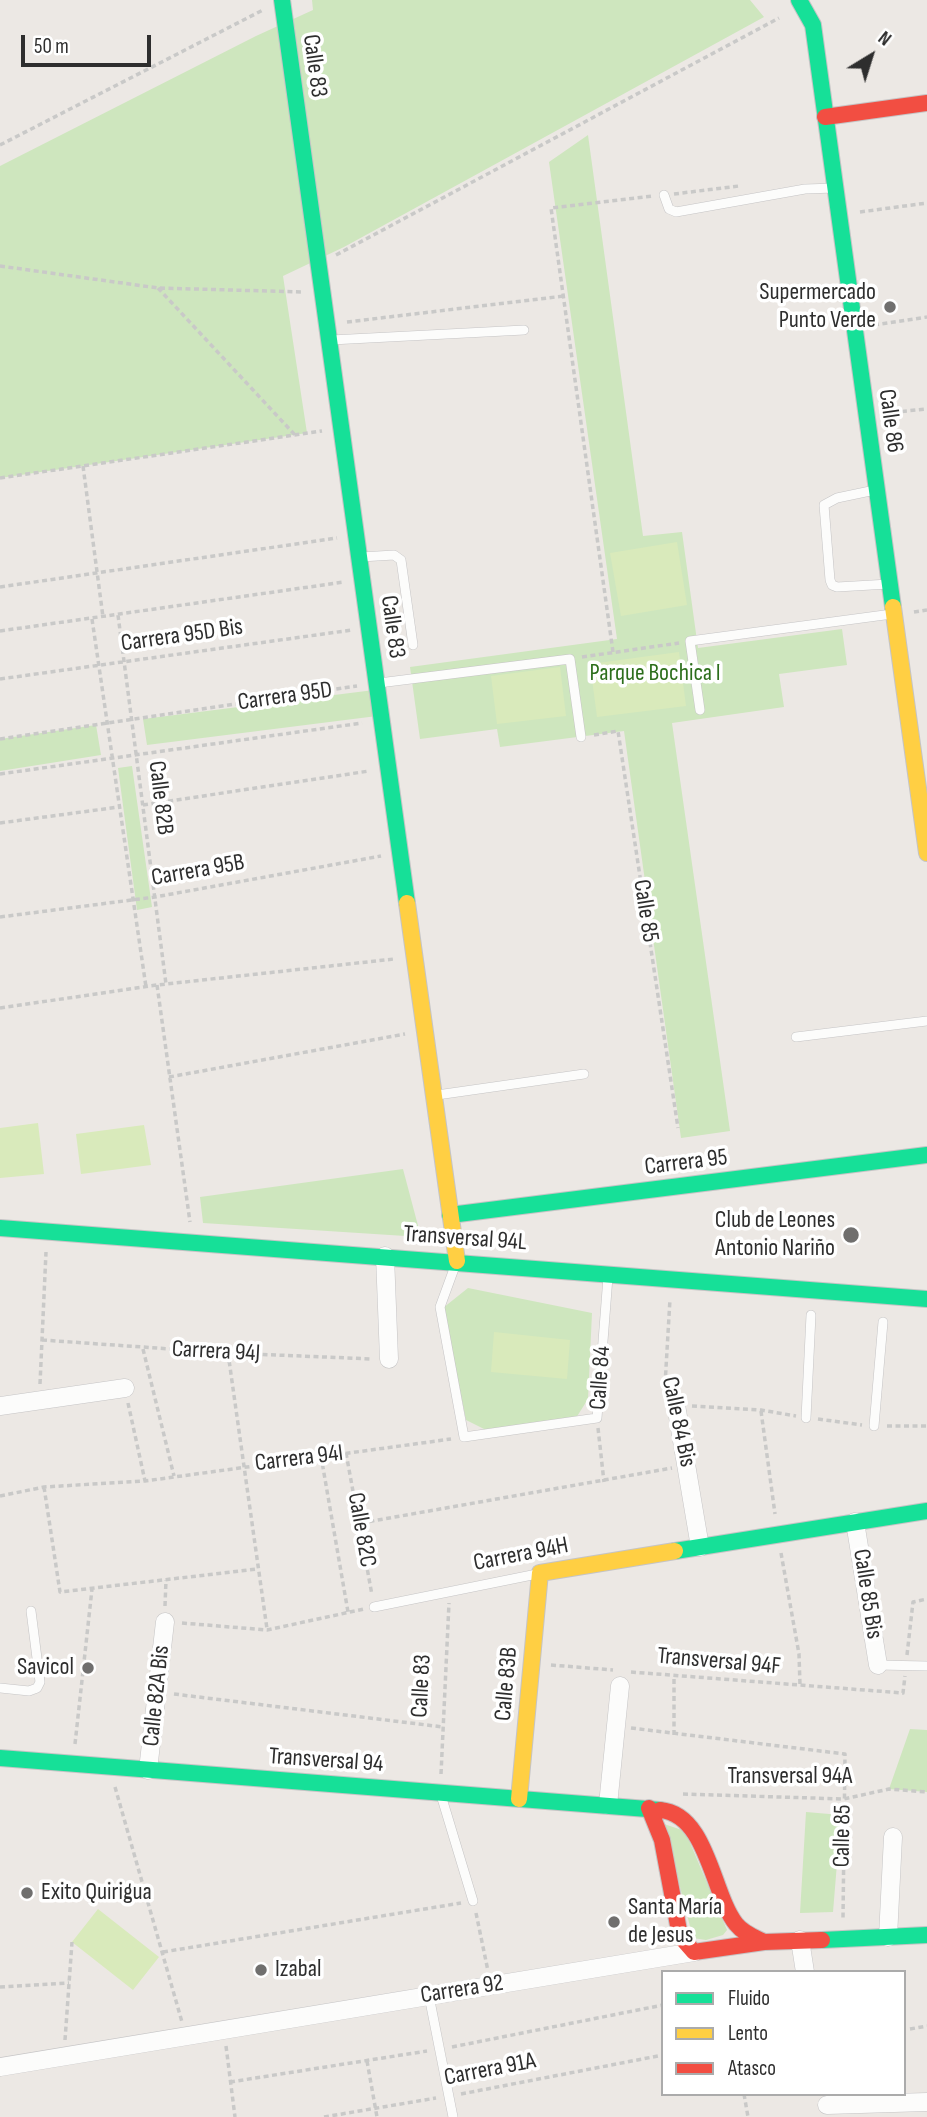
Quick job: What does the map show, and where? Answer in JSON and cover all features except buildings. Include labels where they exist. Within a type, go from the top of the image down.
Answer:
[{"type":"street","name":"Calle 83","points":[[276,3],[323,292],[457,1261]]},
{"type":"street","name":"Calle 86","points":[[806,3],[813,25],[927,853]]},
{"type":"street","points":[[825,117],[927,103]]},
{"type":"street","name":"Carrera 95","points":[[450,1215],[927,1155]]},
{"type":"street","name":"Transversal 94L","points":[[0,1228],[927,1299]]},
{"type":"street","points":[[385,1256],[389,1359]]},
{"type":"street","points":[[0,1405],[125,1388]]},
{"type":"street","name":"Calle 84 Bis","points":[[676,1405],[700,1547]]},
{"type":"street","name":"Carrera 94H","points":[[540,1573],[927,1511]]},
{"type":"street","name":"Calle 85 Bis","points":[[855,1522],[878,1665]]},
{"type":"street","name":"Calle 83B","points":[[519,1799],[540,1573]]},
{"type":"street","name":"Calle 82A Bis","points":[[148,1770],[165,1622]]},
{"type":"street","points":[[608,1805],[620,1686]]},
{"type":"street","name":"Transversal 94","points":[[0,1758],[441,1788],[519,1799],[669,1811],[694,1831],[735,1923],[744,1932],[764,1942]]},
{"type":"street","points":[[649,1808],[662,1840],[680,1936],[694,1952]]},
{"type":"street","points":[[888,1937],[893,1837]]},
{"type":"street","name":"Carrera 92","points":[[0,2067],[764,1942],[927,1935]]},
{"type":"street","points":[[800,1940],[805,1970]]},
{"type":"street","points":[[827,2105],[927,2102]]},
{"type":"lane","points":[[664,195],[669,209],[676,212],[805,189],[835,188]]},
{"type":"lane","points":[[328,332],[524,330]]},
{"type":"lane","points":[[877,489],[837,498],[824,505],[830,580],[837,587],[890,584]]},
{"type":"lane","points":[[359,557],[394,555],[401,560],[413,645]]},
{"type":"lane","points":[[700,710],[690,641],[894,614]]},
{"type":"lane","points":[[377,684],[570,659],[582,737]]},
{"type":"lane","points":[[796,1037],[927,1021]]},
{"type":"lane","points":[[434,1096],[584,1074]]},
{"type":"lane","points":[[457,1261],[440,1307],[464,1437],[597,1418]]},
{"type":"lane","name":"Calle 84","points":[[597,1418],[608,1273]]},
{"type":"lane","points":[[806,1418],[811,1315]]},
{"type":"lane","points":[[874,1426],[883,1322]]},
{"type":"lane","name":"Carrera 94H","points":[[374,1607],[540,1573]]},
{"type":"lane","points":[[0,1688],[29,1691],[37,1688],[40,1682],[31,1611]]},
{"type":"lane","points":[[878,1665],[927,1667]]},
{"type":"lane","points":[[441,1788],[473,1901]]},
{"type":"lane","points":[[429,1996],[453,2117]]},
{"type":"path","points":[[0,145],[276,3]]},
{"type":"path","points":[[319,265],[779,18]]},
{"type":"path","points":[[854,212],[927,203]]},
{"type":"path","points":[[551,208],[612,652]]},
{"type":"path","points":[[0,265],[158,288],[323,292]]},
{"type":"path","points":[[158,288],[295,435]]},
{"type":"path","points":[[328,332],[564,296]]},
{"type":"path","points":[[872,325],[927,317]]},
{"type":"path","points":[[883,414],[927,409]]},
{"type":"path","points":[[0,478],[342,428]]},
{"type":"path","points":[[83,466],[103,618]]},
{"type":"path","points":[[0,587],[356,536]]},
{"type":"path","points":[[0,631],[362,580]]},
{"type":"path","name":"Calle 82B","points":[[118,615],[166,984]]},
{"type":"path","name":"Calle 82B","points":[[92,619],[146,987]]},
{"type":"path","name":"Carrera 95D Bis","points":[[0,679],[369,628]]},
{"type":"path","points":[[570,659],[690,641]]},
{"type":"path","name":"Carrera 95D","points":[[0,739],[377,684]]},
{"type":"path","name":"Carrera 95D","points":[[0,774],[382,720]]},
{"type":"path","name":"Calle 85","points":[[582,737],[618,731],[678,1128]]},
{"type":"path","points":[[143,805],[388,768]]},
{"type":"path","points":[[0,823],[120,807]]},
{"type":"path","name":"Carrera 95B","points":[[0,917],[155,897],[400,853]]},
{"type":"path","points":[[0,1008],[157,985],[414,956]]},
{"type":"path","points":[[157,985],[190,1224]]},
{"type":"path","points":[[169,1077],[425,1031]]},
{"type":"path","points":[[39,1400],[46,1247]]},
{"type":"path","name":"Calle 84 Bis","points":[[670,1297],[665,1385],[676,1405]]},
{"type":"path","name":"Carrera 94J","points":[[42,1340],[228,1353],[389,1359]]},
{"type":"path","points":[[142,1348],[174,1476]]},
{"type":"path","points":[[228,1353],[267,1629]]},
{"type":"path","points":[[125,1388],[145,1481]]},
{"type":"path","name":"Calle 84","points":[[597,1418],[604,1482]]},
{"type":"path","name":"Carrera 94I","points":[[0,1496],[44,1487],[145,1481],[243,1465],[464,1437]]},
{"type":"path","name":"Calle 82C","points":[[346,1453],[361,1523],[374,1607]]},
{"type":"path","points":[[321,1456],[348,1612]]},
{"type":"path","points":[[361,1523],[604,1482],[687,1465]]},
{"type":"path","points":[[44,1487],[60,1592],[257,1569]]},
{"type":"path","points":[[166,1580],[165,1622],[267,1629],[374,1607]]},
{"type":"path","points":[[74,1752],[92,1589]]},
{"type":"path","name":"Calle 83","points":[[441,1788],[449,1592]]},
{"type":"path","points":[[906,1665],[913,1602],[927,1599]]},
{"type":"path","name":"Transversal 94F","points":[[532,1663],[903,1693],[906,1665]]},
{"type":"path","points":[[674,1676],[674,1735]]},
{"type":"path","points":[[157,1692],[443,1727]]},
{"type":"path","name":"Transversal 94A","points":[[615,1726],[845,1754]]},
{"type":"path","name":"Calle 85","points":[[843,1918],[845,1754]]},
{"type":"path","points":[[114,1785],[186,2036]]},
{"type":"path","name":"Transversal 94A","points":[[670,1794],[844,1799],[889,1789],[927,1792]]},
{"type":"path","points":[[163,1952],[473,1901],[491,1986]]},
{"type":"path","points":[[64,2056],[72,1942]]},
{"type":"path","points":[[0,1987],[69,1983]]},
{"type":"path","points":[[910,2029],[927,2026]]},
{"type":"path","points":[[224,2029],[235,2117]]},
{"type":"path","name":"Carrera 91A","points":[[324,2117],[661,2055]]},
{"type":"path","points":[[368,2061],[377,2117]]},
{"type":"path","points":[[744,2096],[748,2117]]},
{"type":"green space","points":[[312,0],[750,0],[764,17],[344,247],[283,276],[307,433],[0,478],[0,166],[256,36],[313,10]]},
{"type":"green space","name":"Parque Bochica I","points":[[588,135],[643,536],[682,532],[698,648],[842,629],[847,665],[779,674],[784,707],[672,723],[730,1131],[681,1138],[624,731],[500,747],[497,729],[420,739],[410,667],[617,639],[549,162]]},
{"type":"green space","points":[[677,542],[687,605],[621,616],[610,553]]},
{"type":"green space","points":[[679,652],[686,706],[597,717],[590,664]]},
{"type":"green space","points":[[560,667],[566,716],[497,724],[491,676]]},
{"type":"green space","points":[[374,690],[377,716],[147,745],[143,719]]},
{"type":"green space","points":[[96,725],[101,755],[0,771],[0,739]]},
{"type":"green space","points":[[132,766],[152,907],[137,910],[118,768]]},
{"type":"green space","points":[[38,1123],[44,1174],[0,1178],[0,1128]]},
{"type":"green space","points":[[144,1125],[151,1165],[81,1174],[76,1134]]},
{"type":"green space","points":[[403,1169],[421,1237],[203,1223],[200,1197]]},
{"type":"green space","points":[[468,1288],[592,1313],[588,1399],[576,1418],[490,1432],[466,1420],[443,1308]]},
{"type":"green space","points":[[494,1332],[570,1340],[567,1379],[491,1372]]},
{"type":"green space","points":[[910,1729],[927,1730],[927,1792],[889,1789]]},
{"type":"green space","points":[[806,1812],[841,1815],[833,1912],[800,1913]]},
{"type":"green space","points":[[664,1824],[685,1831],[727,1930],[723,1935],[706,1940],[693,1938]]},
{"type":"green space","points":[[98,1909],[159,1957],[133,1990],[72,1942]]},
{"type":"traffic: fast","points":[[282,0],[407,903]]},
{"type":"traffic: fast","points":[[799,0],[813,25],[893,607]]},
{"type":"traffic: fast","points":[[450,1215],[927,1155]]},
{"type":"traffic: fast","points":[[0,1228],[927,1299]]},
{"type":"traffic: fast","points":[[675,1551],[927,1511]]},
{"type":"traffic: fast","points":[[0,1758],[660,1810]]},
{"type":"traffic: fast","points":[[822,1940],[927,1935]]},
{"type":"traffic: slow","points":[[893,607],[927,853]]},
{"type":"traffic: slow","points":[[407,903],[457,1261]]},
{"type":"traffic: slow","points":[[519,1799],[540,1573],[675,1551]]},
{"type":"traffic: jam","points":[[825,117],[927,103]]},
{"type":"traffic: jam","points":[[649,1808],[662,1840],[680,1936],[694,1952],[764,1942],[822,1940]]},
{"type":"traffic: jam","points":[[660,1810],[676,1815],[689,1825],[699,1840],[736,1924],[764,1942]]},
{"type":"place","name":"Supermercado Punto Verde","points":[[890,307]]},
{"type":"place","name":"Club de Leones Antonio Nariño","points":[[851,1235]]},
{"type":"place","name":"Savicol","points":[[88,1668]]},
{"type":"place","name":"Exito Quirigua","points":[[27,1893]]},
{"type":"place","name":"Santa María de Jesus","points":[[614,1922]]},
{"type":"place","name":"Izabal","points":[[261,1970]]}]
